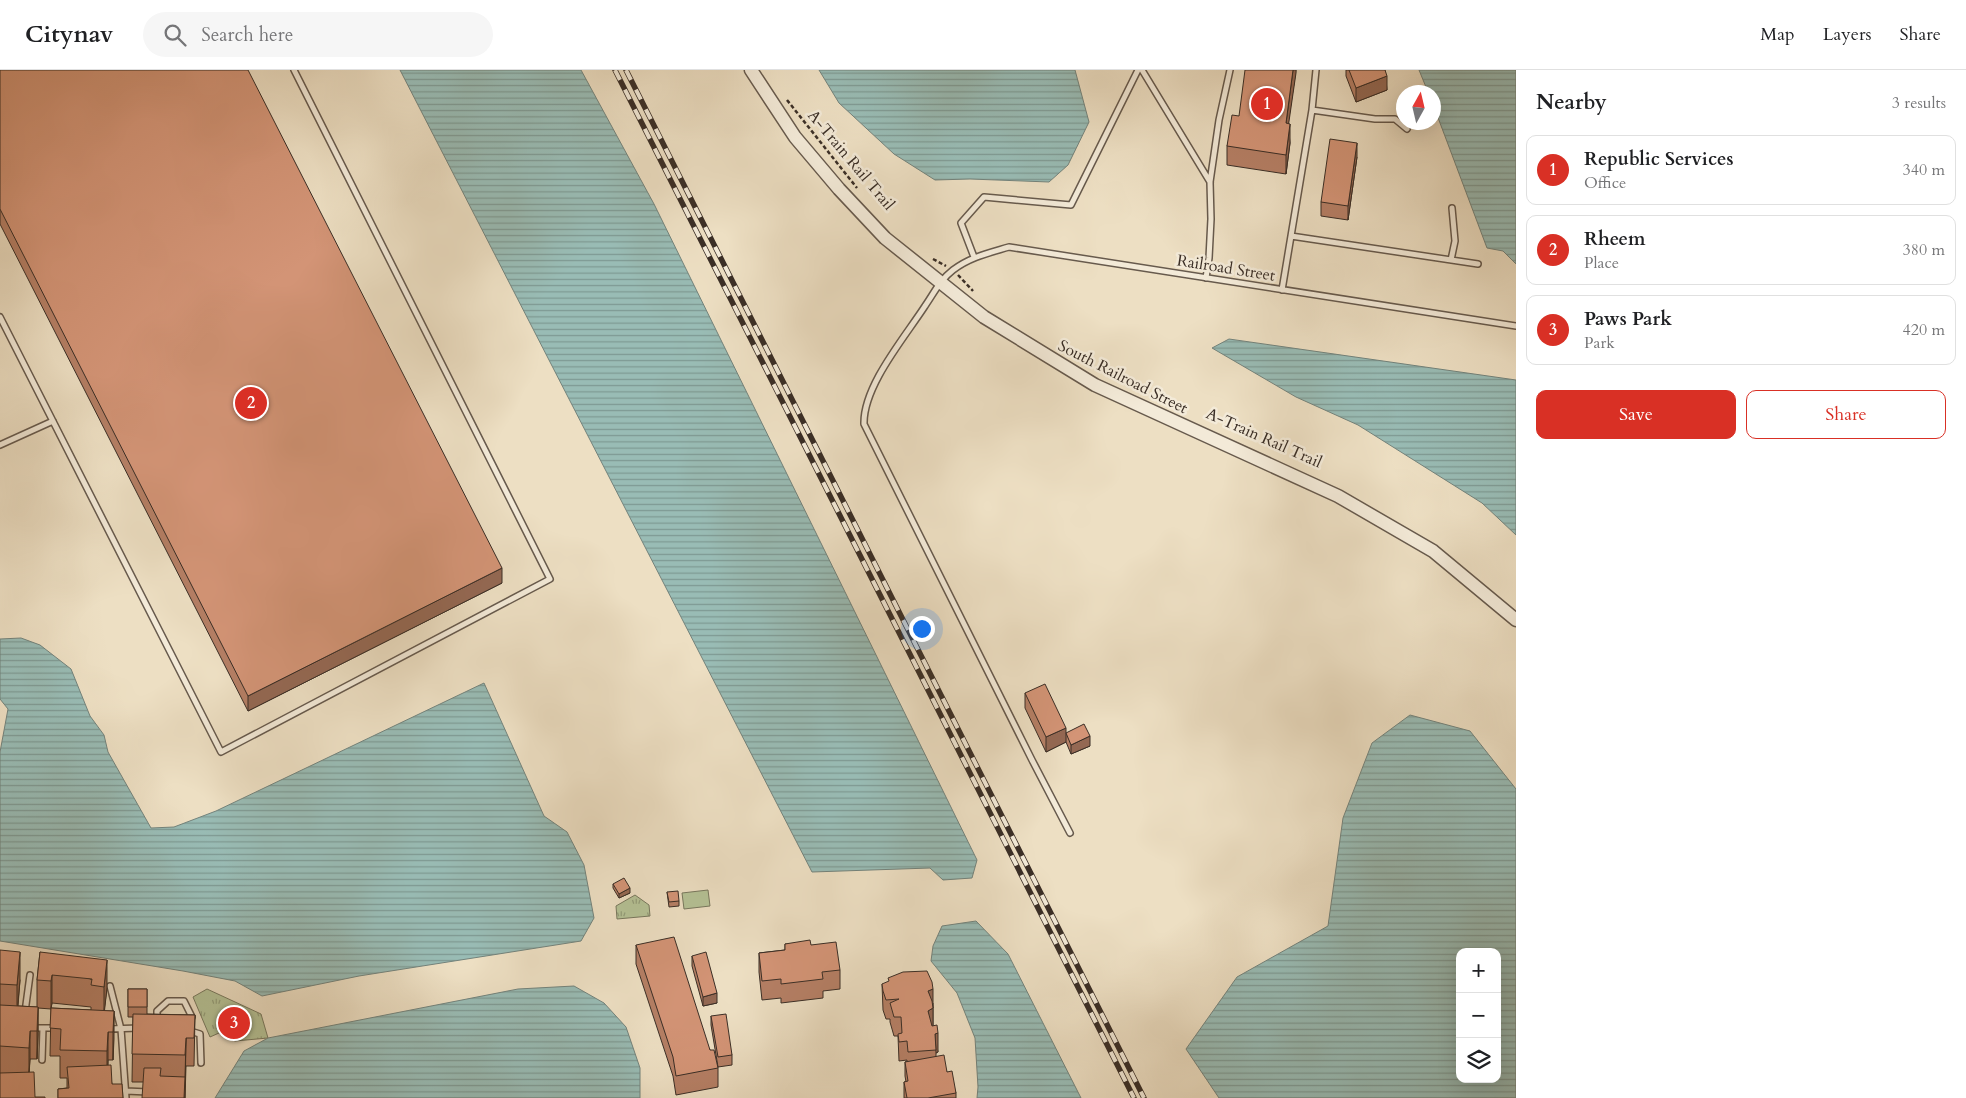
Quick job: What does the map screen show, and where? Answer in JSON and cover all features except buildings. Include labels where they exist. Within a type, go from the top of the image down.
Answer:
[{"type":"street","name":"South Railroad Street","points":[[751,70],[795,137],[839,189],[885,238],[984,317],[1095,385],[1338,496],[1433,551],[1516,620]]},
{"type":"lane","points":[[0,317],[221,752],[550,579],[294,70]]},
{"type":"lane","points":[[974,257],[961,223],[984,197],[1071,205],[1138,70]]},
{"type":"lane","points":[[1142,70],[1210,182]]},
{"type":"lane","points":[[1206,278],[1211,219],[1210,182],[1219,120],[1230,70]]},
{"type":"lane","points":[[1282,290],[1312,110],[1316,70]]},
{"type":"lane","points":[[1312,110],[1375,119],[1396,120]]},
{"type":"lane","points":[[1451,260],[1455,240],[1452,208]]},
{"type":"lane","points":[[1291,236],[1478,264]]},
{"type":"lane","name":"Railroad Street","points":[[1070,833],[864,424],[864,411],[871,393],[899,342],[925,307],[940,282],[953,270],[974,257],[1009,247],[1516,326]]},
{"type":"lane","points":[[0,445],[53,421]]},
{"type":"lane","points":[[24,1018],[30,975]]},
{"type":"lane","points":[[110,986],[121,1029],[126,1098]]},
{"type":"lane","points":[[157,1028],[157,1011],[168,1001],[184,1001],[192,1017],[186,1023]]},
{"type":"lane","points":[[24,1027],[62,1028]]},
{"type":"lane","points":[[42,1060],[43,1028]]},
{"type":"lane","points":[[102,1029],[141,1028]]},
{"type":"lane","points":[[180,1029],[200,1034],[201,1063]]},
{"type":"lane","points":[[126,1091],[155,1092]]},
{"type":"path","name":"A-Train Rail Trail","points":[[786,98],[862,195]]},
{"type":"path","points":[[932,258],[953,270],[977,295]]},
{"type":"green space","points":[[708,890],[710,906],[684,909],[682,893]]},
{"type":"green space","points":[[635,895],[649,905],[650,916],[617,919],[616,906]]},
{"type":"green space","points":[[207,989],[261,1014],[268,1038],[235,1041],[219,1033],[210,1037],[193,997]]},
{"type":"water","points":[[400,70],[581,70],[654,204],[977,860],[972,878],[943,880],[930,868],[812,872]]},
{"type":"water","points":[[819,70],[1075,70],[1089,122],[1068,165],[1049,182],[970,179],[935,180],[894,154],[839,103]]},
{"type":"water","points":[[1419,70],[1516,70],[1516,264],[1503,251],[1487,248],[1441,126],[1441,85],[1425,85]]},
{"type":"water","points":[[1229,339],[1516,380],[1516,535],[1482,503],[1358,425],[1296,397],[1212,348]]},
{"type":"water","points":[[21,638],[40,645],[71,669],[90,716],[104,735],[108,752],[151,828],[174,827],[216,811],[484,683],[544,816],[567,832],[584,865],[594,918],[581,941],[359,976],[262,996],[235,981],[0,941],[0,752],[8,709],[0,699],[0,639]]},
{"type":"water","points":[[1410,715],[1470,731],[1516,789],[1516,1098],[1219,1098],[1186,1049],[1237,977],[1328,926],[1343,818],[1372,743]]},
{"type":"water","points":[[976,921],[1008,954],[1081,1098],[977,1098],[975,1038],[957,993],[931,961],[933,946],[942,926]]},
{"type":"water","points":[[574,986],[604,1003],[626,1027],[640,1068],[640,1098],[215,1098],[244,1051],[268,1038],[518,989]]},
{"type":"railway","points":[[615,70],[1134,1098]]},
{"type":"railway","points":[[626,70],[1144,1098]]},
{"type":"place","name":"Republic Services","points":[[1267,104]]},
{"type":"place","name":"Rheem","points":[[251,403]]},
{"type":"place","name":"Paws Park","points":[[234,1023]]}]
